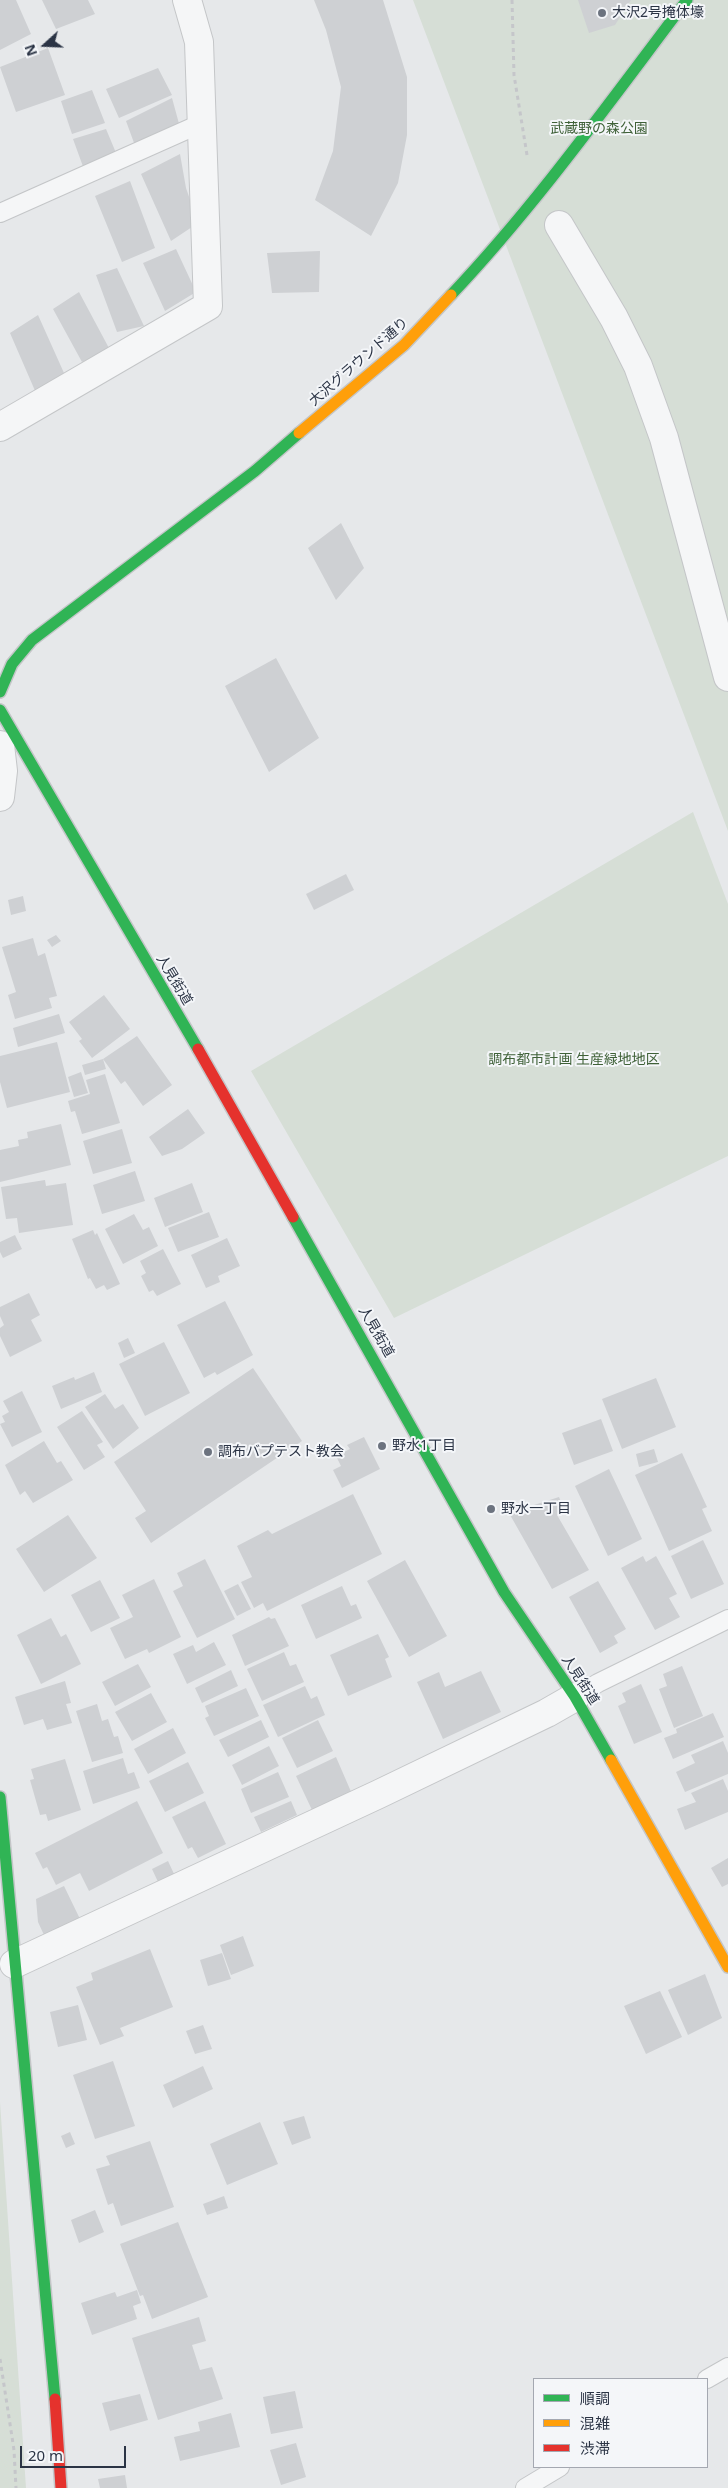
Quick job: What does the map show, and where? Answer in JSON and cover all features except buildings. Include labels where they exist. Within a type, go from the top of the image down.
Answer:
[{"type":"street","points":[[0,427],[208,306],[199,42],[187,0]]},
{"type":"street","name":"大沢グラウンド通り","points":[[0,692],[12,664],[32,640],[255,471],[404,345],[486,258],[542,191],[686,0]]},
{"type":"street","points":[[558,225],[614,318],[638,366],[664,438],[728,677]]},
{"type":"street","name":"人見街道","points":[[0,710],[214,1077],[504,1592],[575,1697],[728,1967]]},
{"type":"street","points":[[0,744],[3,771],[0,797]]},
{"type":"street","points":[[14,1964],[379,1794],[547,1713],[575,1697]]},
{"type":"street","points":[[0,1797],[14,1964],[52,2344],[61,2488]]},
{"type":"lane","points":[[0,213],[202,123]]},
{"type":"lane","points":[[575,1697],[598,1683],[728,1619]]},
{"type":"lane","points":[[708,2378],[728,2367]]},
{"type":"lane","points":[[525,2488],[558,2468]]},
{"type":"path","points":[[512,0],[514,74],[528,158]]},
{"type":"path","points":[[0,2359],[14,2450],[16,2488]]},
{"type":"green space","name":"武蔵野の森公園","points":[[413,0],[728,0],[728,831]]},
{"type":"green space","name":"調布都市計画 生産緑地地区","points":[[693,812],[728,904],[728,1156],[394,1318],[251,1071]]},
{"type":"green space","points":[[0,2102],[26,2488],[0,2488]]},
{"type":"traffic: fast","points":[[451,295],[543,188],[687,0]]},
{"type":"traffic: fast","points":[[0,692],[12,664],[32,640],[255,471],[299,433]]},
{"type":"traffic: fast","points":[[0,710],[198,1049]]},
{"type":"traffic: fast","points":[[293,1217],[504,1592],[575,1697],[611,1760]]},
{"type":"traffic: fast","points":[[0,1797],[55,2399]]},
{"type":"traffic: slow","points":[[299,433],[404,345],[451,295]]},
{"type":"traffic: slow","points":[[611,1760],[728,1967]]},
{"type":"traffic: jam","points":[[198,1049],[293,1217]]},
{"type":"traffic: jam","points":[[55,2399],[61,2488]]},
{"type":"place","name":"大沢2号掩体壕","points":[[602,13]]},
{"type":"place","name":"野水1丁目","points":[[382,1446]]},
{"type":"place","name":"調布バプテスト教会","points":[[208,1452]]},
{"type":"place","name":"野水一丁目","points":[[491,1509]]}]
